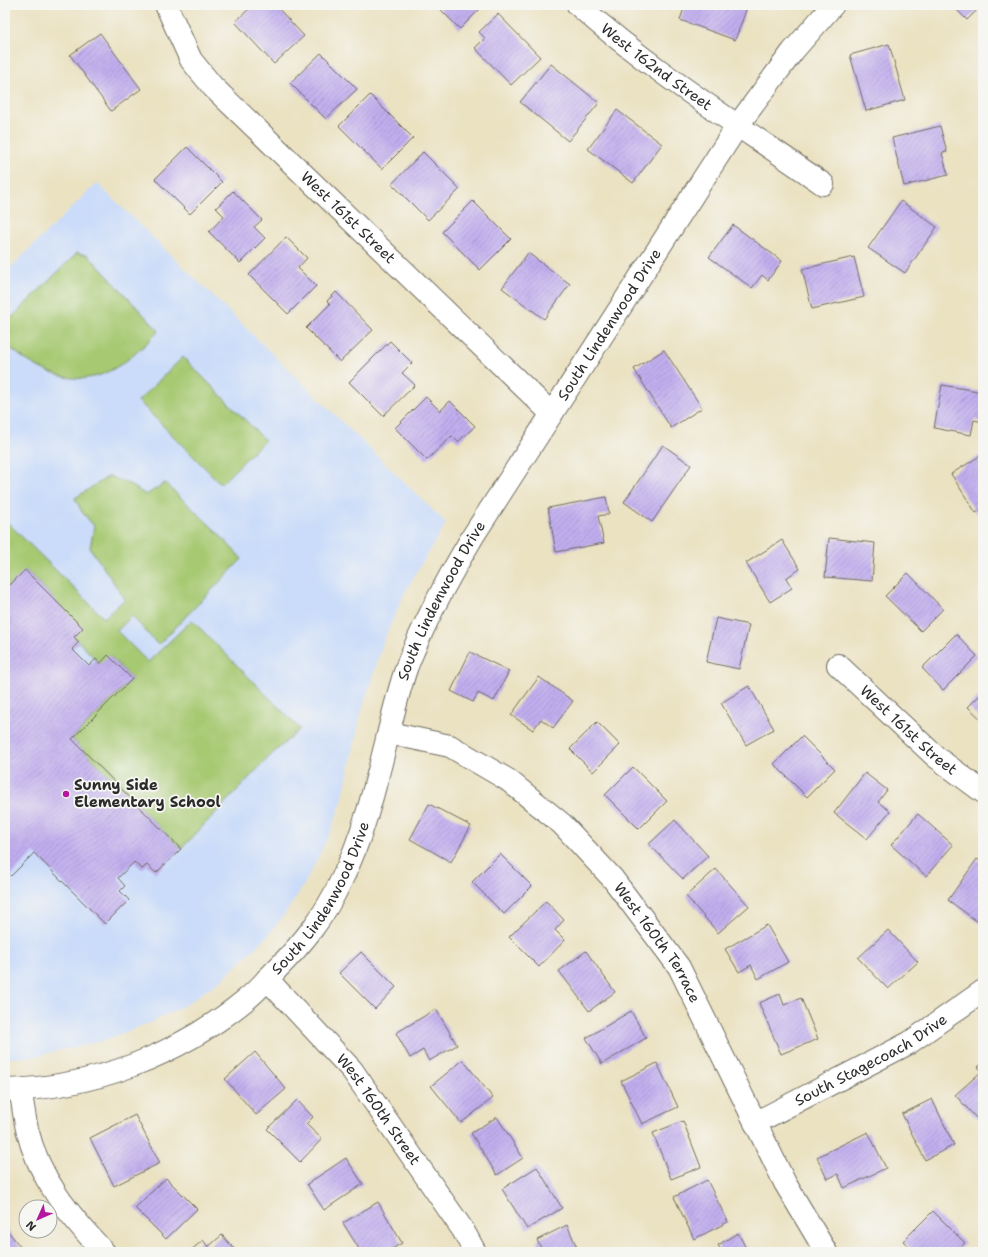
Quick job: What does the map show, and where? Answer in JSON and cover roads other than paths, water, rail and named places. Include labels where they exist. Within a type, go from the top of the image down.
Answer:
[{"type":"street","name":"West 161st Street","points":[[166,5],[192,60],[212,86],[552,414]]},
{"type":"street","name":"West 162nd Street","points":[[578,5],[611,35],[651,65],[823,184]]},
{"type":"street","name":"South Lindenwood Drive","points":[[13,1090],[67,1085],[101,1077],[129,1068],[170,1050],[228,1014],[250,996],[304,941],[323,914],[341,881],[360,835],[376,784],[407,667],[441,589],[473,536],[738,125],[793,51],[833,5]]},
{"type":"street","name":"West 161st Street","points":[[838,665],[936,757],[983,792]]},
{"type":"street","name":"West 160th Terrace","points":[[389,733],[450,746],[508,780],[562,824],[613,879],[679,967],[785,1183],[826,1252]]},
{"type":"street","name":"West 160th Street","points":[[267,979],[352,1070],[463,1230],[475,1252]]},
{"type":"street","name":"South Stagecoach Drive","points":[[755,1123],[909,1043],[983,991]]},
{"type":"street","points":[[13,1090],[38,1164],[56,1196],[76,1223],[104,1252]]},
{"type":"place","name":"Sunny Side Elementary School","points":[[66,794]]}]
